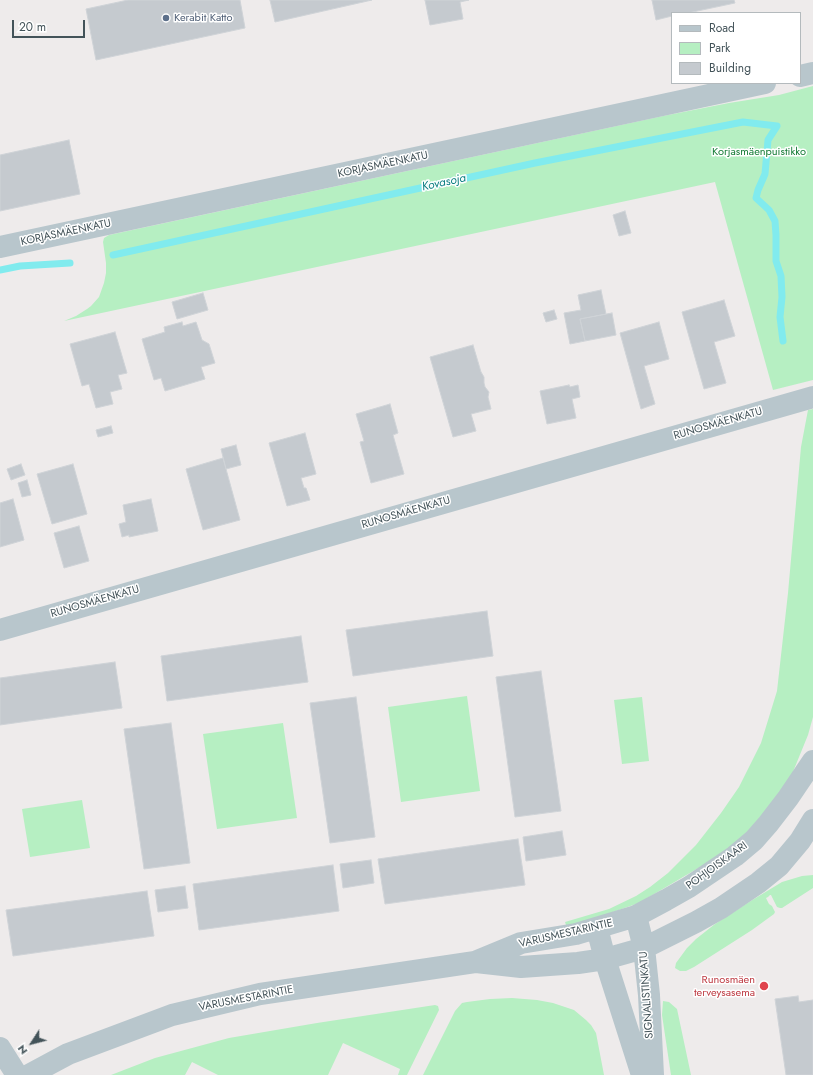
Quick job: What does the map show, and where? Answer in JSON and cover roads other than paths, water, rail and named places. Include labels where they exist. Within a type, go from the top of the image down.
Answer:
[{"type":"street","points":[[801,76],[813,73]]},
{"type":"street","name":"KORJASMÄENKATU","points":[[0,247],[760,84]]},
{"type":"street","name":"RUNOSMÄENKATU","points":[[0,630],[813,397]]},
{"type":"street","name":"POHJOISKAARI","points":[[636,916],[689,887],[735,856],[754,840],[792,792],[813,761]]},
{"type":"street","points":[[644,948],[721,908],[758,883],[806,845],[813,820]]},
{"type":"street","points":[[768,824],[806,845]]},
{"type":"street","name":"VARUSMESTARINTIE","points":[[29,1075],[68,1054],[172,1015],[260,994],[475,962],[521,943],[576,934],[636,916]]},
{"type":"street","name":"SIGNALISTINKATU","points":[[636,916],[644,948],[649,995],[653,1075]]},
{"type":"street","name":"SIGNALISTINKATU","points":[[597,928],[605,959],[642,1075]]},
{"type":"street","name":"VARUSMESTARINTIE","points":[[475,962],[521,967],[605,959],[644,948]]},
{"type":"street","points":[[0,1048],[17,1075]]},
{"type":"waterway","name":"Kovasoja","points":[[113,255],[535,163],[743,122],[777,126],[768,140],[765,174],[756,198],[769,210],[775,221],[776,261],[781,276],[782,297],[780,317],[783,341]]},
{"type":"waterway","points":[[0,270],[20,266],[70,263]]},
{"type":"place","name":"Kerabit Katto","points":[[166,18]]},
{"type":"place","name":"Runosmäen terveysasema","points":[[764,986]]},
{"type":"park label","name":"Korjasmäenpuistikko","points":[[759,152]]}]
